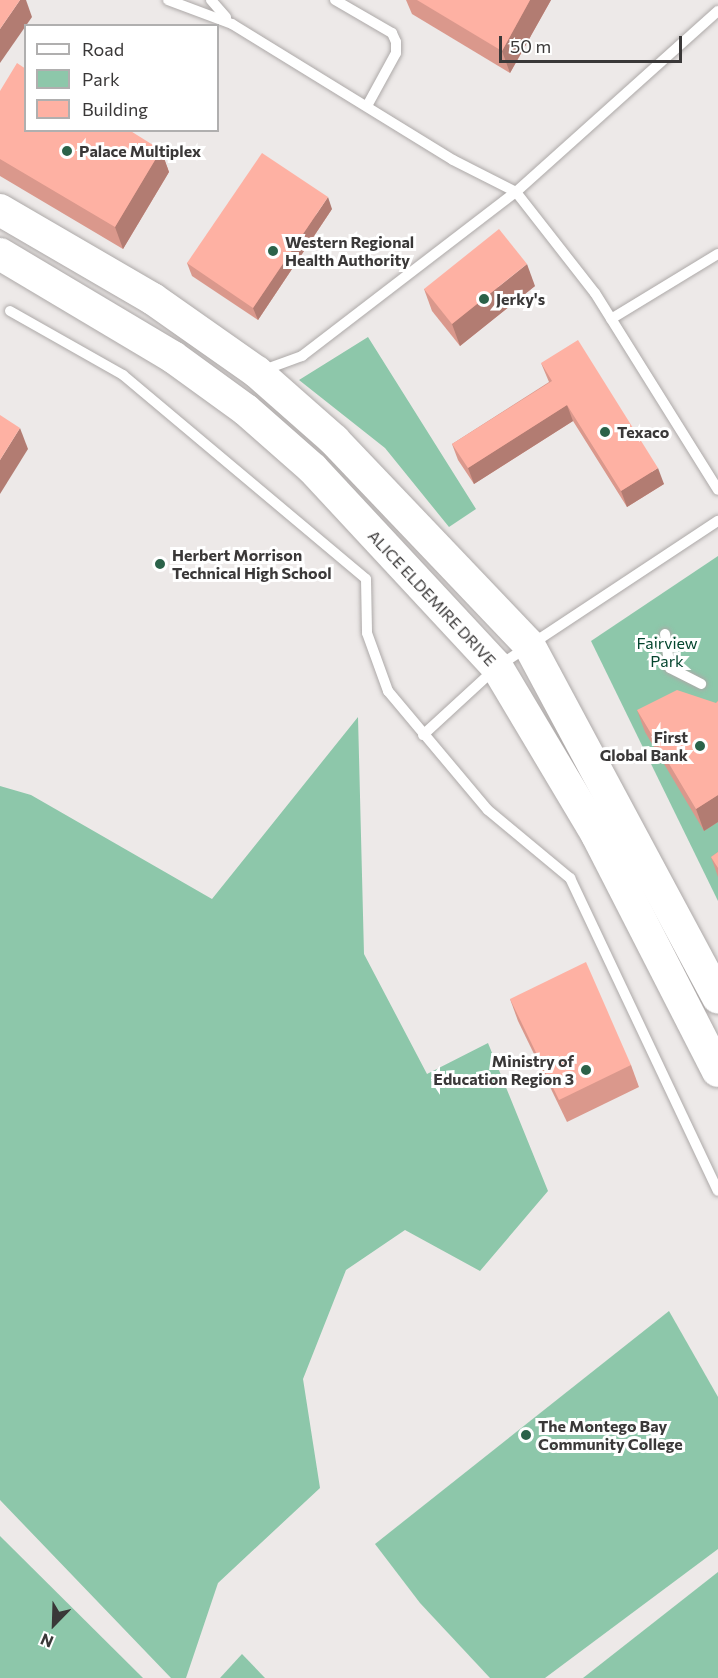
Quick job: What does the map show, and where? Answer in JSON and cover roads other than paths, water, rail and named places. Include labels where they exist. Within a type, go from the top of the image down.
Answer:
[{"type":"main road","points":[[0,210],[153,299],[257,372],[334,440],[529,645],[718,998]]},
{"type":"main road","name":"ALICE ELDEMIRE DRIVE","points":[[0,254],[173,357],[246,410],[313,469],[496,667],[597,835],[718,1071]]},
{"type":"lane","points":[[168,0],[232,24],[367,106],[516,192],[611,319],[718,490]]},
{"type":"lane","points":[[211,0],[232,24]]},
{"type":"lane","points":[[335,0],[392,33],[396,42],[396,52],[367,106]]},
{"type":"lane","points":[[257,372],[302,356],[516,192],[718,11]]},
{"type":"lane","points":[[611,319],[718,254]]},
{"type":"lane","points":[[10,311],[123,375],[366,579],[367,633],[388,691],[488,810],[570,878],[718,1191]]},
{"type":"lane","points":[[423,735],[496,667],[718,521]]},
{"type":"lane","points":[[665,634],[670,668],[701,684]]},
{"type":"place","name":"Palace Multiplex","points":[[67,151]]},
{"type":"place","name":"Western Regional Health Authority","points":[[273,251]]},
{"type":"place","name":"Jerky's","points":[[484,299]]},
{"type":"place","name":"Texaco","points":[[605,432]]},
{"type":"place","name":"Herbert Morrison Technical High School","points":[[160,564]]},
{"type":"place","name":"First Global Bank","points":[[700,746]]},
{"type":"place","name":"Ministry of Education Region 3","points":[[586,1070]]},
{"type":"place","name":"The Montego Bay Community College","points":[[526,1435]]},
{"type":"park label","name":"Fairview Park","points":[[667,652]]}]
